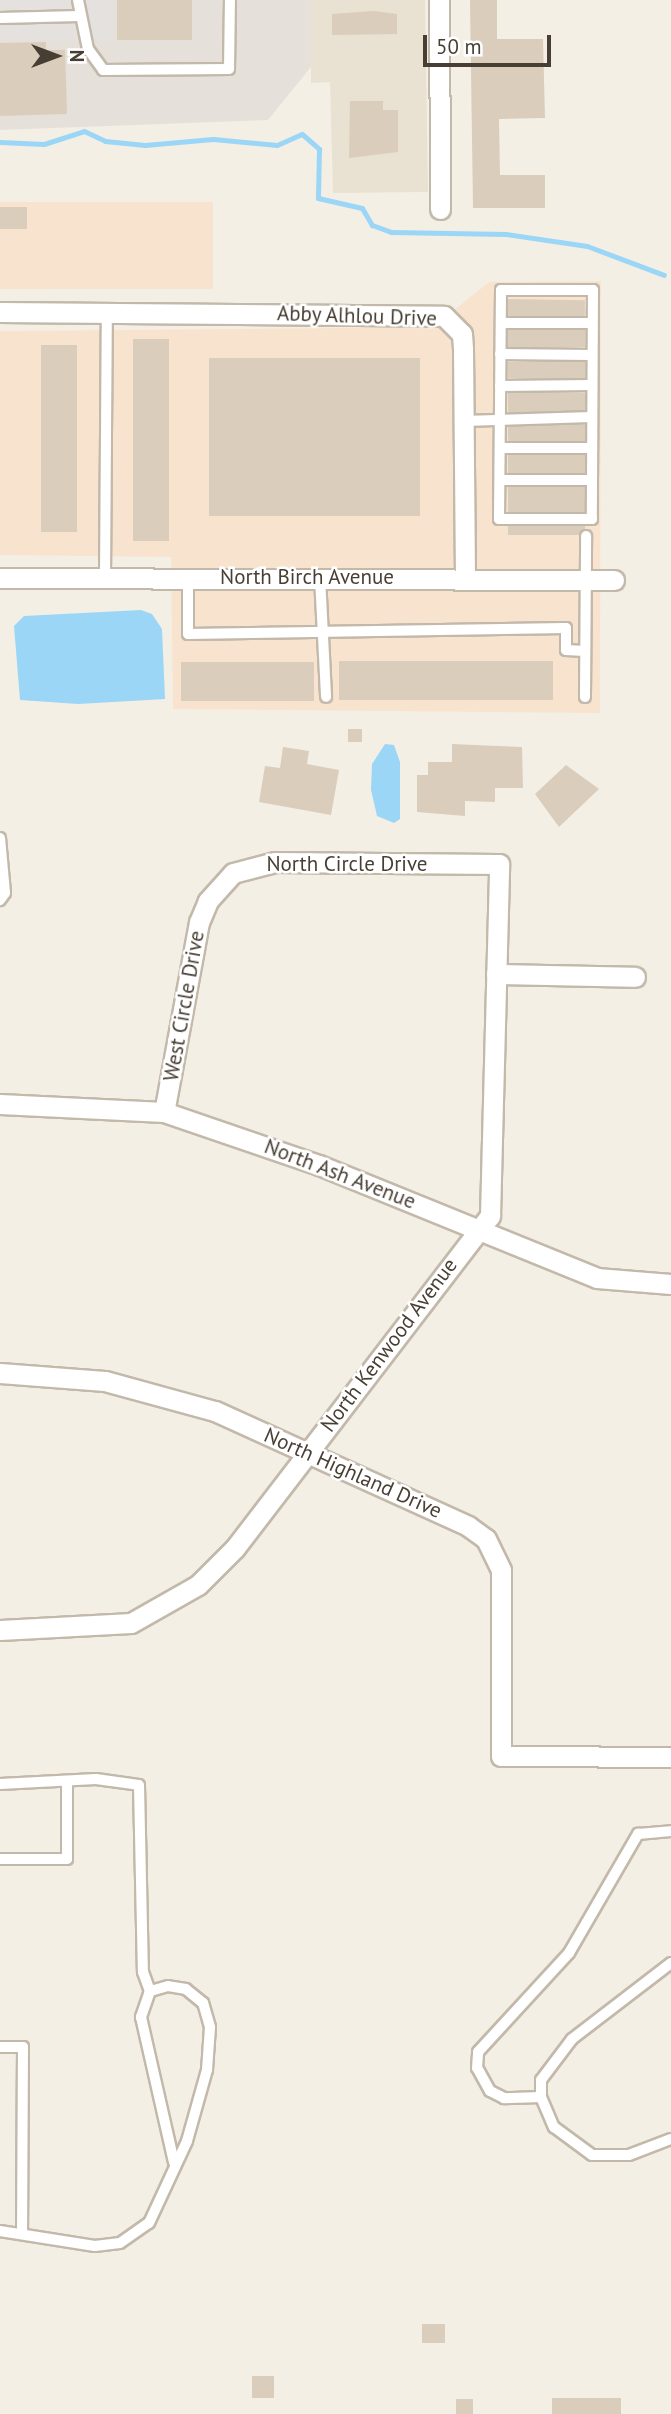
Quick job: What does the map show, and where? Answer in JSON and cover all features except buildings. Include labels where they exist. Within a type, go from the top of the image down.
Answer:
[{"type":"street","points":[[439,0],[440,209]]},
{"type":"street","name":"Abby Alhlou Drive","points":[[0,312],[444,316],[462,334],[465,579]]},
{"type":"street","name":"North Birch Avenue","points":[[0,578],[320,576],[614,580]]},
{"type":"street","name":"North Circle Drive","points":[[208,901],[233,873],[262,863],[499,864]]},
{"type":"street","name":"North Kenwood Avenue","points":[[0,1630],[98,1629],[158,1613],[235,1548],[480,1229],[494,1200],[499,864]]},
{"type":"street","name":"West Circle Drive","points":[[164,1112],[208,901]]},
{"type":"street","points":[[496,974],[635,977]]},
{"type":"street","name":"North Ash Avenue","points":[[0,1104],[164,1112],[247,1137],[597,1278],[671,1284]]},
{"type":"street","name":"North Highland Drive","points":[[0,1373],[126,1387],[215,1411],[468,1525],[493,1549],[501,1570],[500,1756],[671,1757]]},
{"type":"lane","points":[[78,0],[79,16],[88,49],[103,70],[229,69],[230,0]]},
{"type":"lane","points":[[0,18],[79,16]]},
{"type":"lane","points":[[500,290],[593,290],[592,519],[499,519],[500,323],[500,290]]},
{"type":"lane","points":[[105,578],[107,312]]},
{"type":"lane","points":[[500,323],[593,323]]},
{"type":"lane","points":[[500,354],[593,355]]},
{"type":"lane","points":[[500,386],[592,385]]},
{"type":"lane","points":[[464,421],[592,417]]},
{"type":"lane","points":[[500,448],[592,448]]},
{"type":"lane","points":[[500,480],[592,480]]},
{"type":"lane","points":[[584,697],[586,537]]},
{"type":"lane","points":[[320,576],[326,697]]},
{"type":"lane","points":[[188,577],[188,634],[566,628],[566,650],[585,651]]},
{"type":"lane","points":[[0,838],[5,893],[0,900]]},
{"type":"lane","points":[[0,1859],[67,1859],[67,1783]]},
{"type":"lane","points":[[0,1784],[139,1785],[143,1972],[150,1991],[141,2017],[147,2065],[174,2162]]},
{"type":"lane","points":[[541,2098],[504,2098],[490,2091],[477,2068],[478,2052],[569,1953],[638,1834],[671,1831]]},
{"type":"lane","points":[[671,1962],[572,2039],[541,2080],[541,2098],[554,2126],[593,2155],[629,2155],[671,2139]]},
{"type":"lane","points":[[0,2231],[22,2232],[72,2246],[120,2243],[137,2236],[160,2208],[174,2162],[187,2141],[207,2070],[210,2027],[203,2003],[186,1989],[150,1991]]},
{"type":"lane","points":[[0,2047],[23,2047],[22,2232]]},
{"type":"shaded area","points":[[0,0],[311,0],[311,67],[268,120],[0,130]]},
{"type":"shaded area","points":[[0,0],[113,0],[113,39],[0,39]]},
{"type":"shaded area","points":[[311,0],[425,0],[428,192],[333,193],[330,82],[311,83]]},
{"type":"shaded area","points":[[0,202],[213,202],[213,289],[0,289]]},
{"type":"shaded area","points":[[601,281],[600,713],[173,709],[171,557],[0,555],[0,331],[433,327],[489,282]]},
{"type":"water","points":[[141,610],[152,614],[162,629],[165,699],[78,704],[20,700],[14,626],[24,616]]},
{"type":"water","points":[[385,744],[394,745],[400,762],[400,819],[394,823],[377,816],[371,790],[372,764]]},
{"type":"waterway","points":[[0,142],[44,144],[84,131],[105,141],[145,145],[213,139],[277,145],[302,134],[319,149],[318,198],[362,208],[372,225],[391,232],[506,234],[587,246],[664,275]]}]
